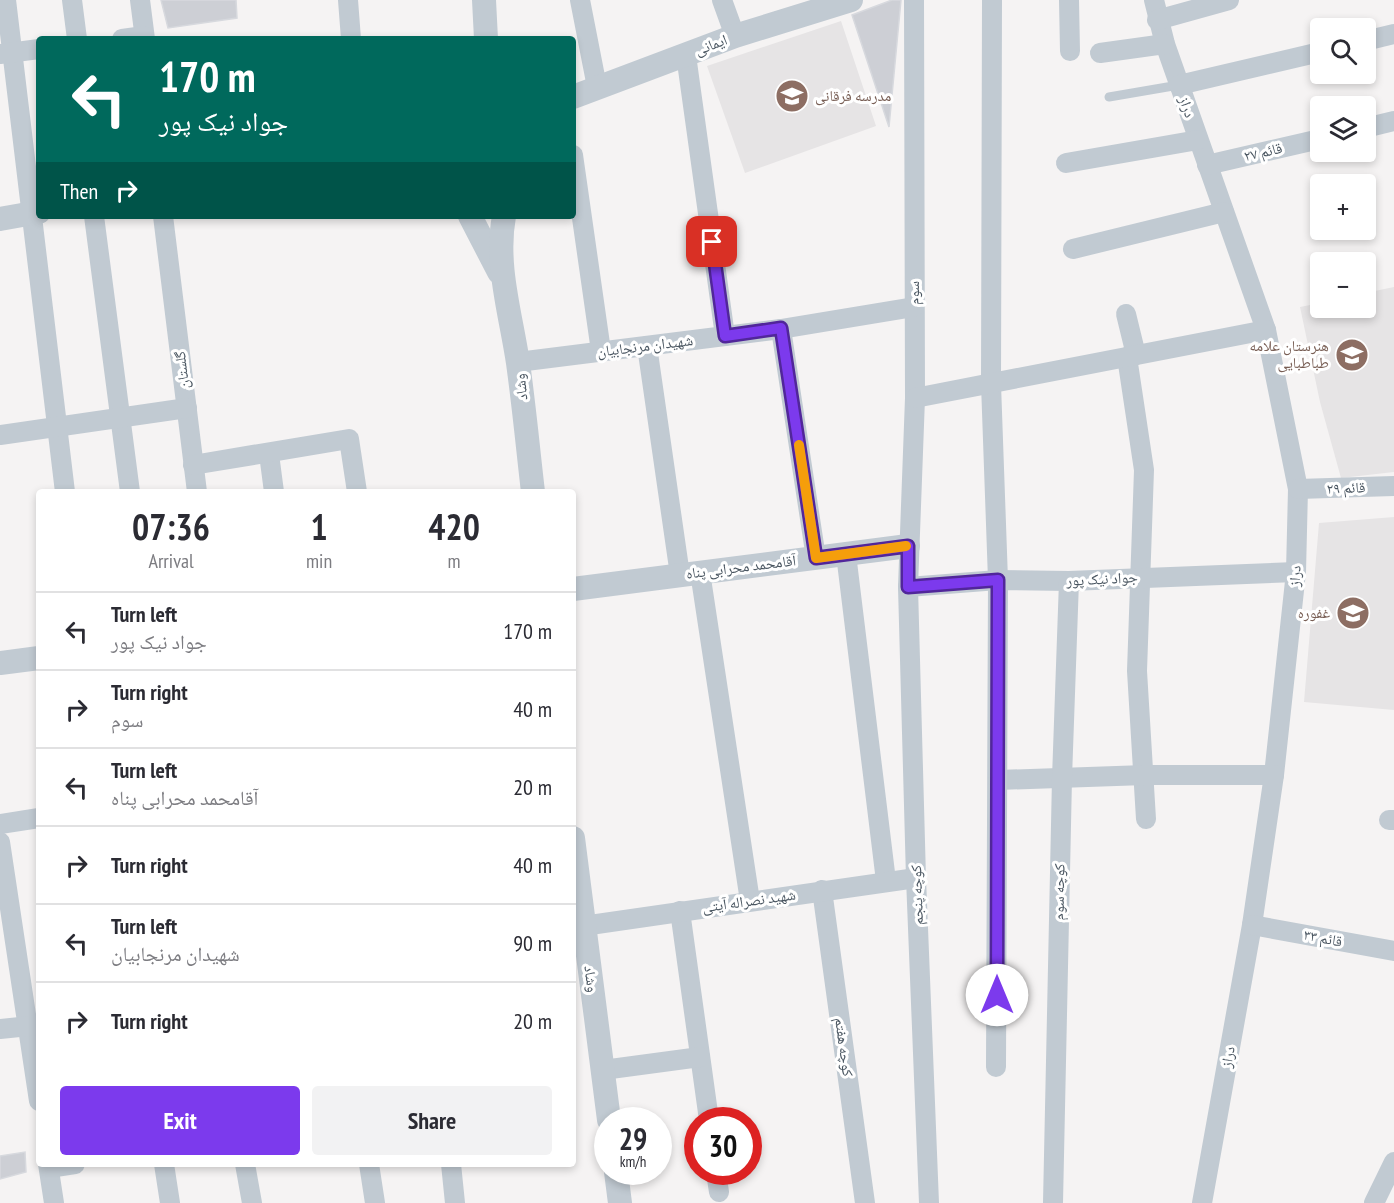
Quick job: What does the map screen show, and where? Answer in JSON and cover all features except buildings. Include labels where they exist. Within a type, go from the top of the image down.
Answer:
[{"type":"street","points":[[6,0],[6,53],[35,213],[64,489]]},
{"type":"street","points":[[72,0],[77,36]]},
{"type":"street","points":[[140,0],[144,36]]},
{"type":"street","points":[[348,0],[351,36]]},
{"type":"street","points":[[484,0],[486,36]]},
{"type":"street","points":[[580,0],[597,87]]},
{"type":"street","points":[[722,0],[735,36]]},
{"type":"street","name":"ایمانی","points":[[576,96],[735,36],[851,0]]},
{"type":"street","name":"سوم","points":[[908,587],[915,398],[914,0]]},
{"type":"street","points":[[992,0],[991,384],[998,580],[996,1067]]},
{"type":"street","points":[[1069,0],[1070,51]]},
{"type":"street","name":"دراز","points":[[1154,0],[1157,20],[1165,44],[1266,330],[1298,489],[1296,572],[1274,776],[1252,925],[1202,1203]]},
{"type":"street","points":[[1157,20],[1229,0]]},
{"type":"street","points":[[1376,38],[1394,34]]},
{"type":"street","points":[[1100,53],[1165,44]]},
{"type":"street","points":[[6,53],[36,49]]},
{"type":"street","points":[[1179,85],[1310,54]]},
{"type":"street","points":[[686,55],[725,336]]},
{"type":"street","points":[[1376,125],[1394,121]]},
{"type":"street","points":[[1066,164],[1198,140]]},
{"type":"street","name":"قائم ۲۷","points":[[1207,165],[1310,141]]},
{"type":"street","points":[[576,176],[601,351]]},
{"type":"street","points":[[1073,249],[1224,212]]},
{"type":"street","points":[[0,219],[35,213]]},
{"type":"street","points":[[94,219],[130,489]]},
{"type":"street","name":"گلستان","points":[[0,435],[187,408],[163,219]]},
{"type":"street","points":[[472,219],[504,283]]},
{"type":"street","points":[[503,219],[501,233],[504,283]]},
{"type":"street","name":"وشاد","points":[[504,283],[518,362],[533,489]]},
{"type":"street","name":"شهیدان مرنجابیان","points":[[518,362],[725,336],[914,307]]},
{"type":"street","points":[[1126,314],[1144,470],[1137,671],[1146,819]]},
{"type":"street","points":[[781,328],[816,558]]},
{"type":"street","points":[[915,398],[1266,330]]},
{"type":"street","points":[[647,346],[750,901]]},
{"type":"street","points":[[187,408],[197,489]]},
{"type":"street","points":[[194,465],[349,440],[357,489]]},
{"type":"street","points":[[269,454],[274,489]]},
{"type":"street","name":"قائم ۲۹","points":[[1298,489],[1394,486]]},
{"type":"street","name":"آقامحمد محرابی پناه","points":[[576,589],[908,546]]},
{"type":"street","points":[[846,554],[886,881]]},
{"type":"street","name":"جواد نیک پور","points":[[908,587],[998,580],[1069,581],[1140,576],[1296,572]]},
{"type":"street","name":"کوچه سوم","points":[[1053,1203],[1062,778],[1069,581]]},
{"type":"street","name":"کوچه پنجم","points":[[908,587],[916,878],[929,1203]]},
{"type":"street","points":[[0,663],[36,658]]},
{"type":"street","points":[[998,780],[1145,775],[1274,776]]},
{"type":"street","points":[[0,824],[36,818]]},
{"type":"street","points":[[0,842],[33,1026],[36,1064]]},
{"type":"street","name":"وشاد","points":[[576,864],[607,1107]]},
{"type":"street","name":"شهید نصراله آیتی","points":[[583,926],[916,878]]},
{"type":"street","name":"کوچه هفتم","points":[[822,890],[865,1203]]},
{"type":"street","points":[[680,911],[707,1107]]},
{"type":"street","name":"قائم ۳۳","points":[[1252,925],[1394,951]]},
{"type":"street","points":[[0,1029],[33,1026]]},
{"type":"street","points":[[603,1070],[700,1057]]},
{"type":"street","points":[[1374,1203],[1394,1162]]},
{"type":"street","points":[[49,1167],[54,1203]]},
{"type":"street","points":[[164,1167],[170,1203]]},
{"type":"street","points":[[246,1167],[252,1203]]},
{"type":"street","points":[[369,1167],[375,1203]]},
{"type":"street","points":[[451,1167],[455,1203]]},
{"type":"street","points":[[618,1185],[620,1203]]},
{"type":"street","points":[[718,1185],[719,1192]]},
{"type":"lane","points":[[1109,97],[1179,85]]},
{"type":"shaded area","name":"مدرسه فرقانی","points":[[841,21],[876,126],[745,173],[707,66]]},
{"type":"shaded area","name":"هنرستان علامه طباطبایی","points":[[1394,287],[1394,472],[1341,478],[1320,402],[1300,307],[1310,305],[1310,318],[1376,318],[1376,291]]},
{"type":"shaded area","name":"غفوره","points":[[1394,517],[1394,710],[1304,702],[1319,523]]},
{"type":"slow traffic","points":[[799,445],[816,558],[906,546]]},
{"type":"place","name":"مدرسه فرقانی","points":[[792,96]]},
{"type":"place","name":"هنرستان علامه طباطبایی","points":[[1352,355]]},
{"type":"place","name":"غفوره","points":[[1353,613]]},
{"type":"route","points":[[712,242],[725,336],[781,328],[816,558],[908,546],[908,587],[998,580],[997,995]]}]
